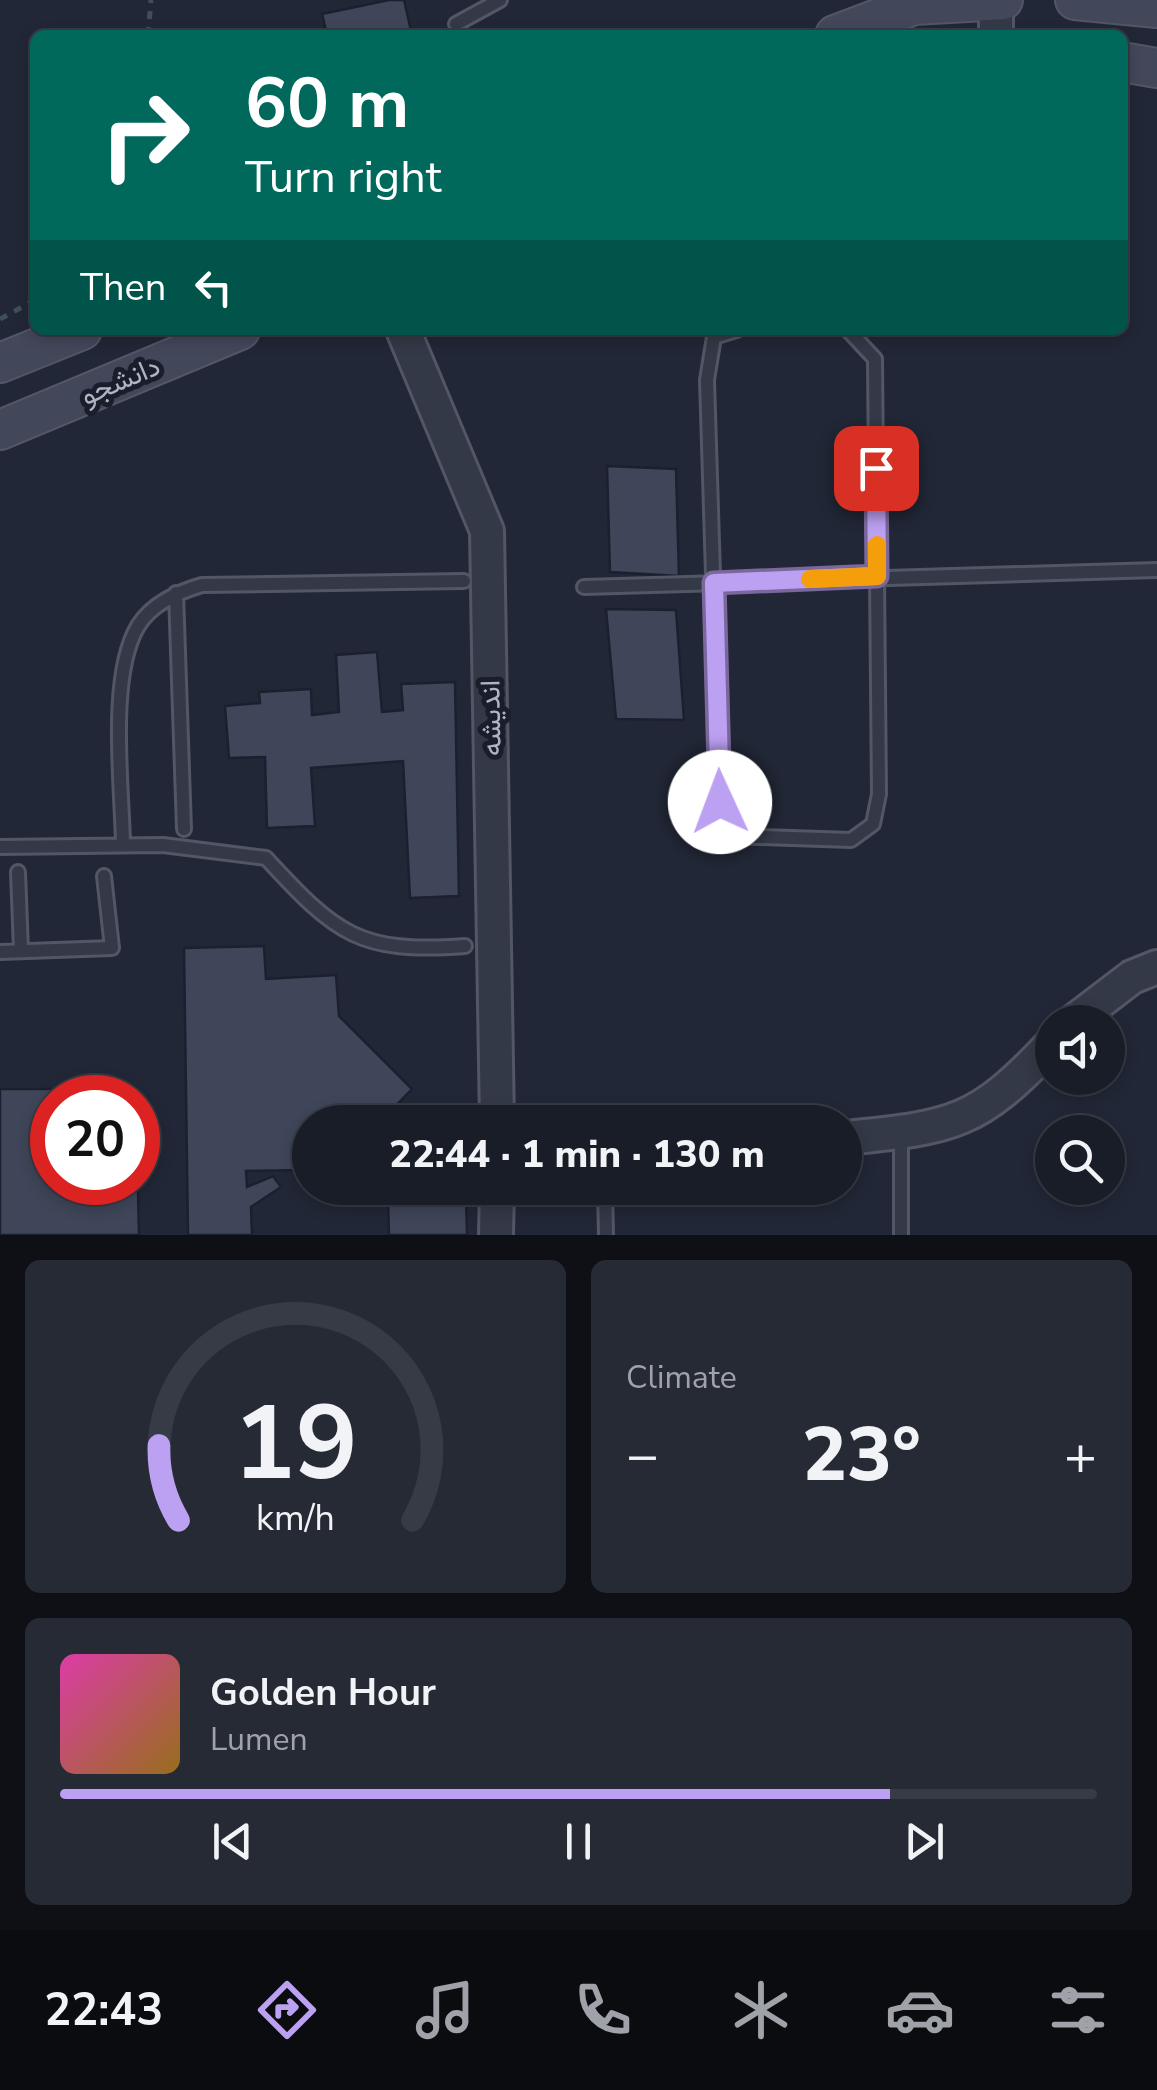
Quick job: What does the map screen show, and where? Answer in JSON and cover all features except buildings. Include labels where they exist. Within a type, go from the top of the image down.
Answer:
[{"type":"main road","points":[[848,30],[914,5],[999,0]]},
{"type":"main road","points":[[1076,0],[1157,8]]},
{"type":"main road","points":[[1128,63],[1157,68]]},
{"type":"main road","points":[[0,363],[70,335]]},
{"type":"main road","name":"دانشجو","points":[[0,430],[228,335]]},
{"type":"street","points":[[996,30],[999,0]]},
{"type":"street","name":"اندیشه","points":[[405,335],[487,532],[496,1105]]},
{"type":"street","points":[[1095,1005],[1132,977],[1157,967]]},
{"type":"street","points":[[862,1136],[958,1122],[986,1106],[1035,1060]]},
{"type":"street","points":[[496,1235],[497,1205]]},
{"type":"lane","points":[[456,24],[500,0]]},
{"type":"lane","points":[[721,335],[714,337],[708,380],[720,802],[730,836],[851,840],[873,824],[879,794],[875,359],[853,335]]},
{"type":"lane","points":[[584,588],[1157,570]]},
{"type":"lane","points":[[122,844],[121,714],[126,665],[137,627],[176,593],[202,584],[252,580],[464,581]]},
{"type":"lane","points":[[176,593],[184,829]]},
{"type":"lane","points":[[0,847],[122,844],[266,858],[310,908],[378,946],[411,950],[465,946]]},
{"type":"lane","points":[[18,872],[21,951]]},
{"type":"lane","points":[[0,952],[112,948],[104,876]]},
{"type":"lane","points":[[901,1132],[902,1235]]},
{"type":"lane","points":[[605,1205],[606,1235]]},
{"type":"path","points":[[148,30],[151,0]]},
{"type":"path","points":[[0,319],[30,303]]},
{"type":"slow traffic","points":[[810,579],[877,576],[877,545]]},
{"type":"route","points":[[720,802],[714,583],[877,576],[876,468]]}]
